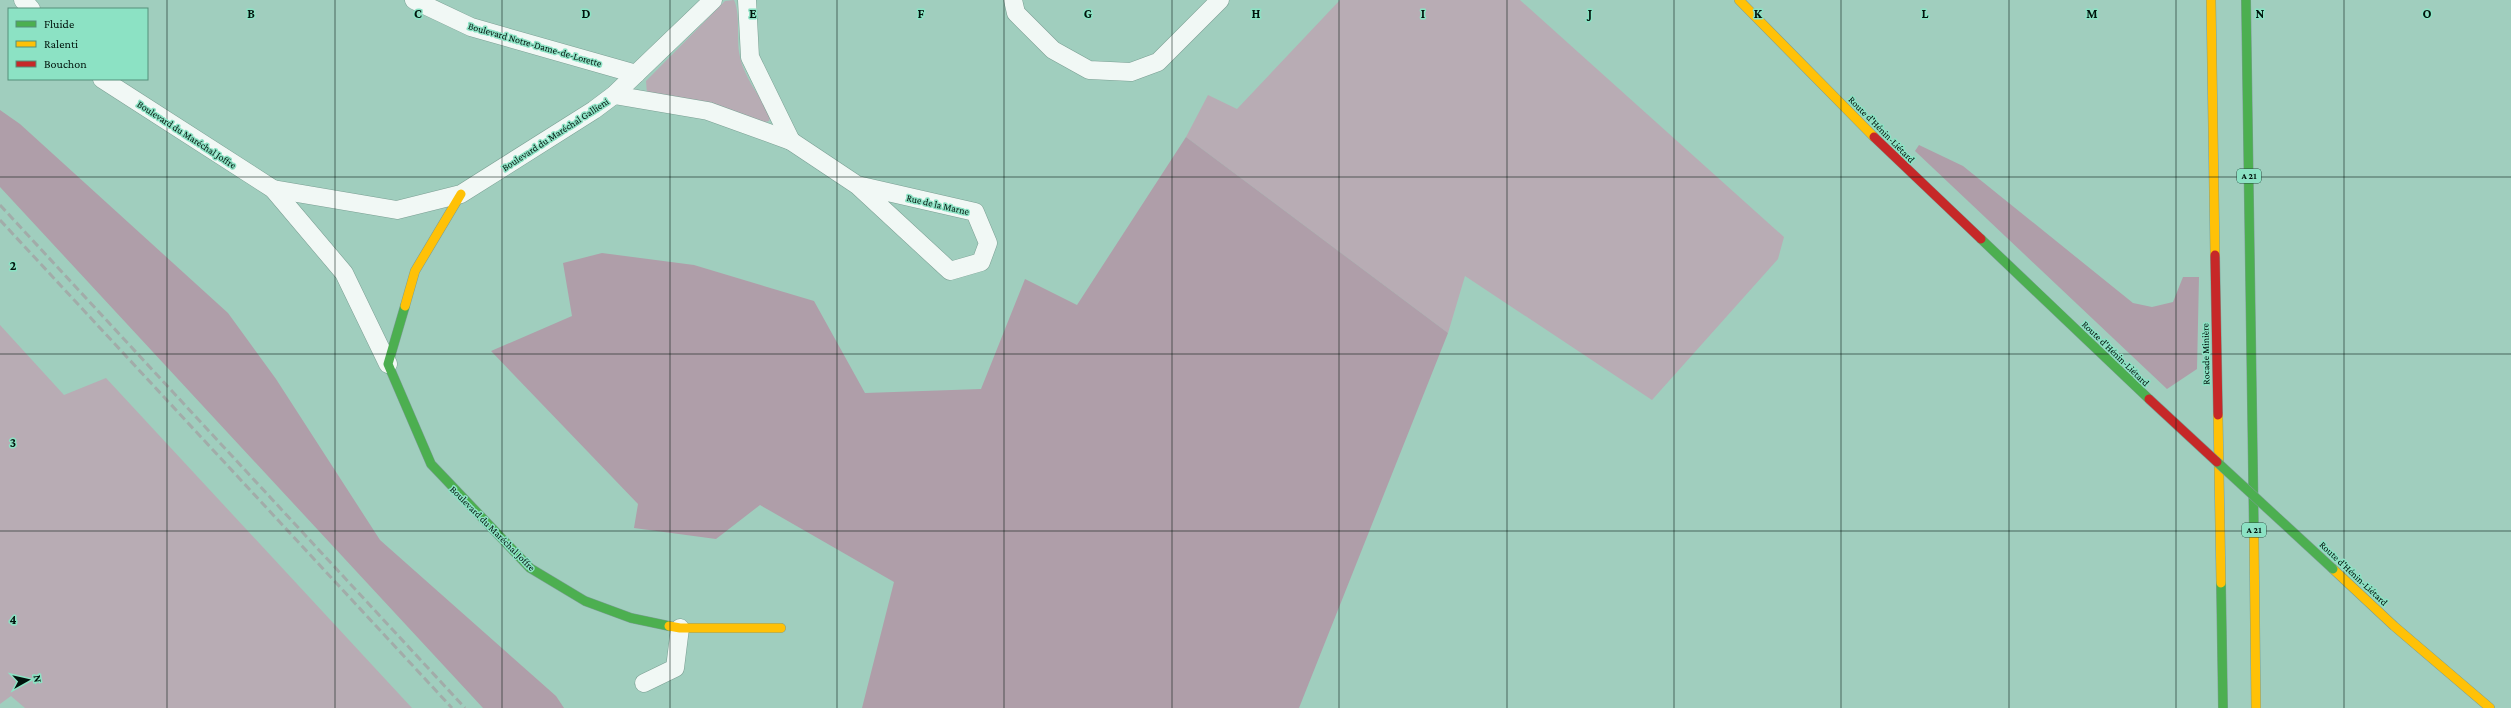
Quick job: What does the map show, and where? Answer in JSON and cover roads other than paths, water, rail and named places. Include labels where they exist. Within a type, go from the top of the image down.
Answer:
[{"type":"main road","name":"Route d'Hénin-Liétard","points":[[1739,0],[1886,150],[2149,399],[2394,626],[2490,708]]},
{"type":"main road","name":"Rocade Minière","points":[[2211,0],[2223,708]]},
{"type":"main road","name":"A 21","points":[[2246,0],[2256,708]]},
{"type":"main road","points":[[388,364],[415,271],[461,194]]},
{"type":"main road","name":"Boulevard du Maréchal Joffre","points":[[388,364],[430,464],[530,568],[586,601],[631,618],[680,628],[781,628]]},
{"type":"street","points":[[23,0],[30,8]]},
{"type":"street","name":"Boulevard Notre-Dame-de-Lorette","points":[[414,0],[471,27],[636,74]]},
{"type":"street","name":"Boulevard du Maréchal Gallieni","points":[[461,194],[594,110],[614,95],[713,0]]},
{"type":"street","name":"Rue de la Marne","points":[[747,0],[750,57],[792,141]]},
{"type":"street","points":[[1013,0],[1016,13],[1053,50],[1089,70],[1131,72],[1158,62],[1220,0]]},
{"type":"street","name":"Boulevard du Maréchal Joffre","points":[[104,80],[273,189],[344,273],[388,364]]},
{"type":"street","name":"Rue de la Marne","points":[[614,95],[708,111],[792,141],[857,185],[950,271],[981,262],[988,243],[976,212],[857,185]]},
{"type":"street","name":"Boulevard du Maréchal Joffre","points":[[273,189],[397,210],[461,194]]},
{"type":"street","points":[[644,683],[675,668],[680,628]]},
{"type":"railway","points":[[0,205],[465,708]]},
{"type":"railway","points":[[0,220],[452,708]]}]
